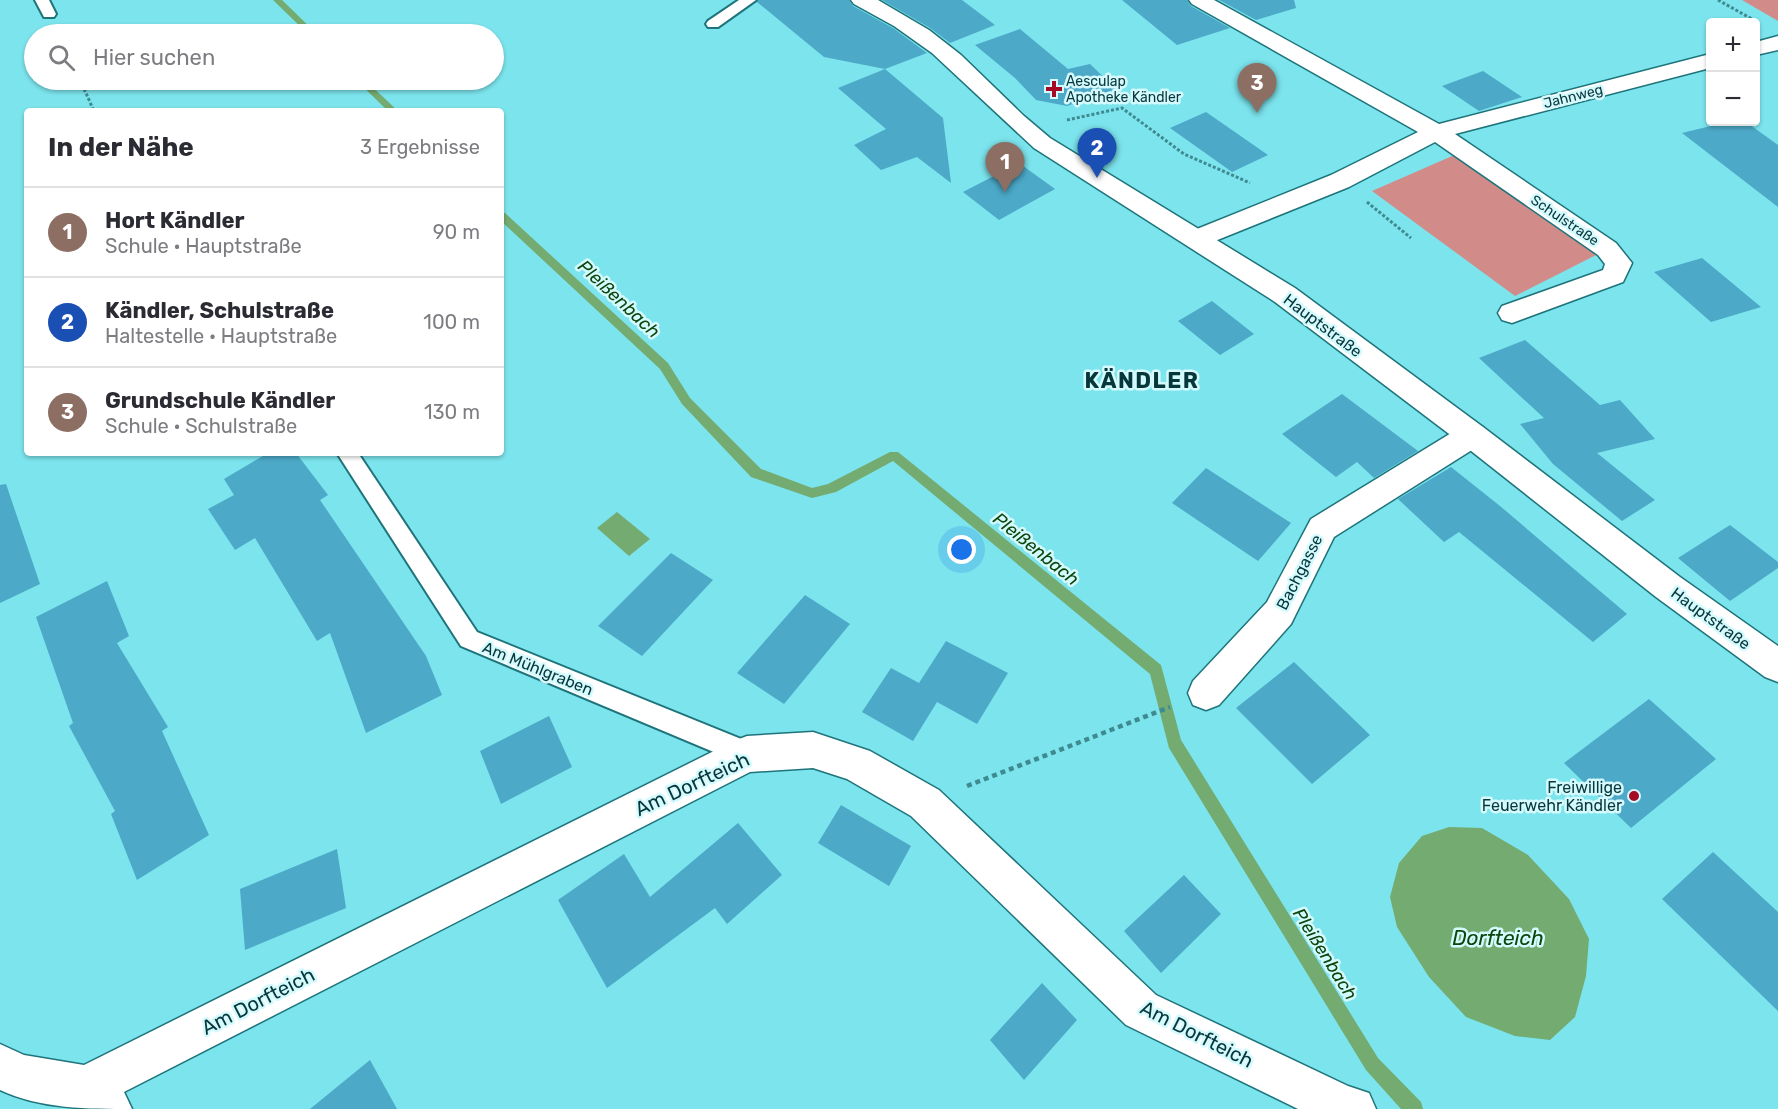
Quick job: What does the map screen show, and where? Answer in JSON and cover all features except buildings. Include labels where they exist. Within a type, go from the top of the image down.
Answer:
[{"type":"street","name":"Hauptstraße","points":[[861,0],[917,30],[942,50],[1023,129],[1057,154],[1284,295],[1472,435],[1668,587],[1778,666]]},
{"type":"street","name":"Schulstraße","points":[[1199,0],[1436,132],[1607,249],[1619,263],[1614,276],[1512,313]]},
{"type":"street","points":[[1760,48],[1778,44]]},
{"type":"street","name":"Jahnweg","points":[[1436,132],[1706,62]]},
{"type":"street","points":[[1196,239],[1340,181],[1436,132]]},
{"type":"street","name":"Bachgasse","points":[[1206,693],[1279,613],[1322,528],[1472,435]]},
{"type":"street","name":"Am Dorfteich","points":[[98,1098],[747,754],[813,750],[857,764],[925,803],[1141,1010],[1349,1108]]},
{"type":"street","points":[[0,1066],[18,1076],[98,1098]]},
{"type":"lane","points":[[42,0],[49,14]]},
{"type":"lane","points":[[713,24],[749,0]]},
{"type":"lane","name":"Am Mühlgraben","points":[[349,456],[469,639],[747,754]]},
{"type":"path","points":[[1718,0],[1751,18]]},
{"type":"path","points":[[85,90],[93,108]]},
{"type":"path","points":[[1023,129],[1122,108],[1184,154],[1292,201]]},
{"type":"path","points":[[1340,181],[1411,238]]},
{"type":"path","points":[[925,803],[1141,718]]},
{"type":"shaded area","points":[[1742,0],[1778,0],[1778,21]]},
{"type":"shaded area","points":[[1459,153],[1602,252],[1515,296],[1372,191]]},
{"type":"water","points":[[617,512],[650,539],[629,556],[597,528]]},
{"type":"water","name":"Dorfteich","points":[[1449,827],[1482,828],[1528,855],[1569,899],[1589,939],[1586,976],[1575,1017],[1550,1040],[1515,1036],[1466,1017],[1429,977],[1397,927],[1390,897],[1399,863],[1422,836]]},
{"type":"waterway","name":"Pleißenbach","points":[[277,0],[302,24]]},
{"type":"waterway","name":"Pleißenbach","points":[[371,90],[390,108]]},
{"type":"waterway","name":"Pleißenbach","points":[[504,218],[664,366],[686,401],[756,473],[812,493],[831,488],[894,455],[1156,670],[1174,743],[1372,1064],[1414,1109]]},
{"type":"place","name":"Aesculap Apotheke Kändler","points":[[1054,89]]},
{"type":"place","name":"Grundschule Kändler","points":[[1257,113]]},
{"type":"place","name":"Kändler, Schulstraße","points":[[1097,178]]},
{"type":"place","name":"Hort Kändler","points":[[1005,192]]},
{"type":"place","name":"Freiwillige Feuerwehr Kändler","points":[[1634,796]]},
{"type":"district","name":"KÄNDLER","points":[[1142,380]]}]
